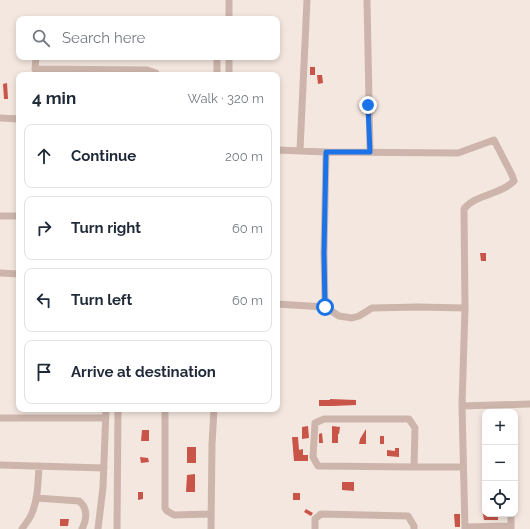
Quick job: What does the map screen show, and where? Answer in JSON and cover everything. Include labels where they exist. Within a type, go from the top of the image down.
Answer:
[{"type":"street","points":[[229,0],[229,16]]},
{"type":"street","points":[[300,150],[307,0]]},
{"type":"street","points":[[367,0],[370,152]]},
{"type":"street","points":[[36,60],[35,68],[147,70],[156,72]]},
{"type":"street","points":[[217,60],[217,72]]},
{"type":"street","points":[[228,72],[229,60]]},
{"type":"street","points":[[0,118],[16,119]]},
{"type":"street","points":[[280,150],[414,154],[458,153],[494,140],[514,181],[508,186],[469,203],[464,209],[465,308],[462,406],[465,528],[511,528],[511,517]]},
{"type":"street","points":[[325,307],[324,253],[326,152]]},
{"type":"street","points":[[0,216],[16,216]]},
{"type":"street","points":[[0,273],[16,274]]},
{"type":"street","points":[[280,304],[325,307],[339,316],[352,318],[359,316],[372,308],[465,308]]},
{"type":"street","points":[[462,406],[510,408],[530,404]]},
{"type":"street","points":[[98,529],[103,486],[106,412]]},
{"type":"street","points":[[117,529],[118,412]]},
{"type":"street","points":[[165,412],[165,508],[174,515],[211,514]]},
{"type":"street","points":[[211,529],[214,412]]},
{"type":"street","points":[[0,418],[105,418]]},
{"type":"street","points":[[414,467],[415,428],[409,419],[324,419],[315,423],[312,457],[318,466],[414,467],[463,467]]},
{"type":"street","points":[[0,465],[104,468]]},
{"type":"street","points":[[22,529],[32,512],[36,498],[39,466]]},
{"type":"street","points":[[36,498],[79,501],[83,504],[86,510],[86,516],[82,529]]},
{"type":"street","points":[[315,529],[315,519],[321,514],[408,516],[414,526],[414,529]]},
{"type":"building","points":[[310,67],[315,67],[315,75],[310,75]]},
{"type":"building","points":[[317,75],[322,75],[323,83],[318,84]]},
{"type":"building","points":[[7,83],[8,99],[4,99],[3,84]]},
{"type":"building","points":[[480,253],[486,253],[486,261],[481,261]]},
{"type":"building","points":[[319,400],[356,400],[356,405],[319,406]]},
{"type":"building","points":[[308,426],[309,438],[302,439],[302,427]]},
{"type":"building","points":[[332,426],[340,427],[338,443],[332,443]]},
{"type":"building","points":[[366,429],[366,444],[359,444],[360,439]]},
{"type":"building","points":[[142,430],[149,430],[149,441],[141,441]]},
{"type":"building","points":[[322,433],[323,443],[319,443],[319,434]]},
{"type":"building","points":[[380,436],[384,436],[384,444],[380,444]]},
{"type":"building","points":[[292,437],[298,437],[299,450],[303,449],[303,455],[308,455],[308,461],[294,461]]},
{"type":"building","points":[[187,447],[196,447],[196,463],[187,463]]},
{"type":"building","points":[[395,448],[399,448],[399,457],[387,456],[387,450],[395,451]]},
{"type":"building","points":[[140,457],[148,458],[149,462],[141,463]]},
{"type":"building","points":[[195,474],[195,492],[186,492],[187,475]]},
{"type":"building","points":[[342,482],[354,482],[354,491],[342,490]]},
{"type":"building","points":[[138,492],[143,492],[143,499],[138,500]]},
{"type":"building","points":[[293,493],[300,493],[300,500],[293,500]]},
{"type":"building","points":[[306,509],[313,513],[311,516],[304,512]]},
{"type":"building","points":[[454,514],[460,514],[460,527],[455,527]]},
{"type":"building","points":[[484,517],[498,517],[498,520],[484,520]]},
{"type":"building","points":[[60,519],[69,519],[68,526],[60,526]]},
{"type":"route","points":[[325,307],[324,218],[326,152],[370,152],[368,105]]}]
